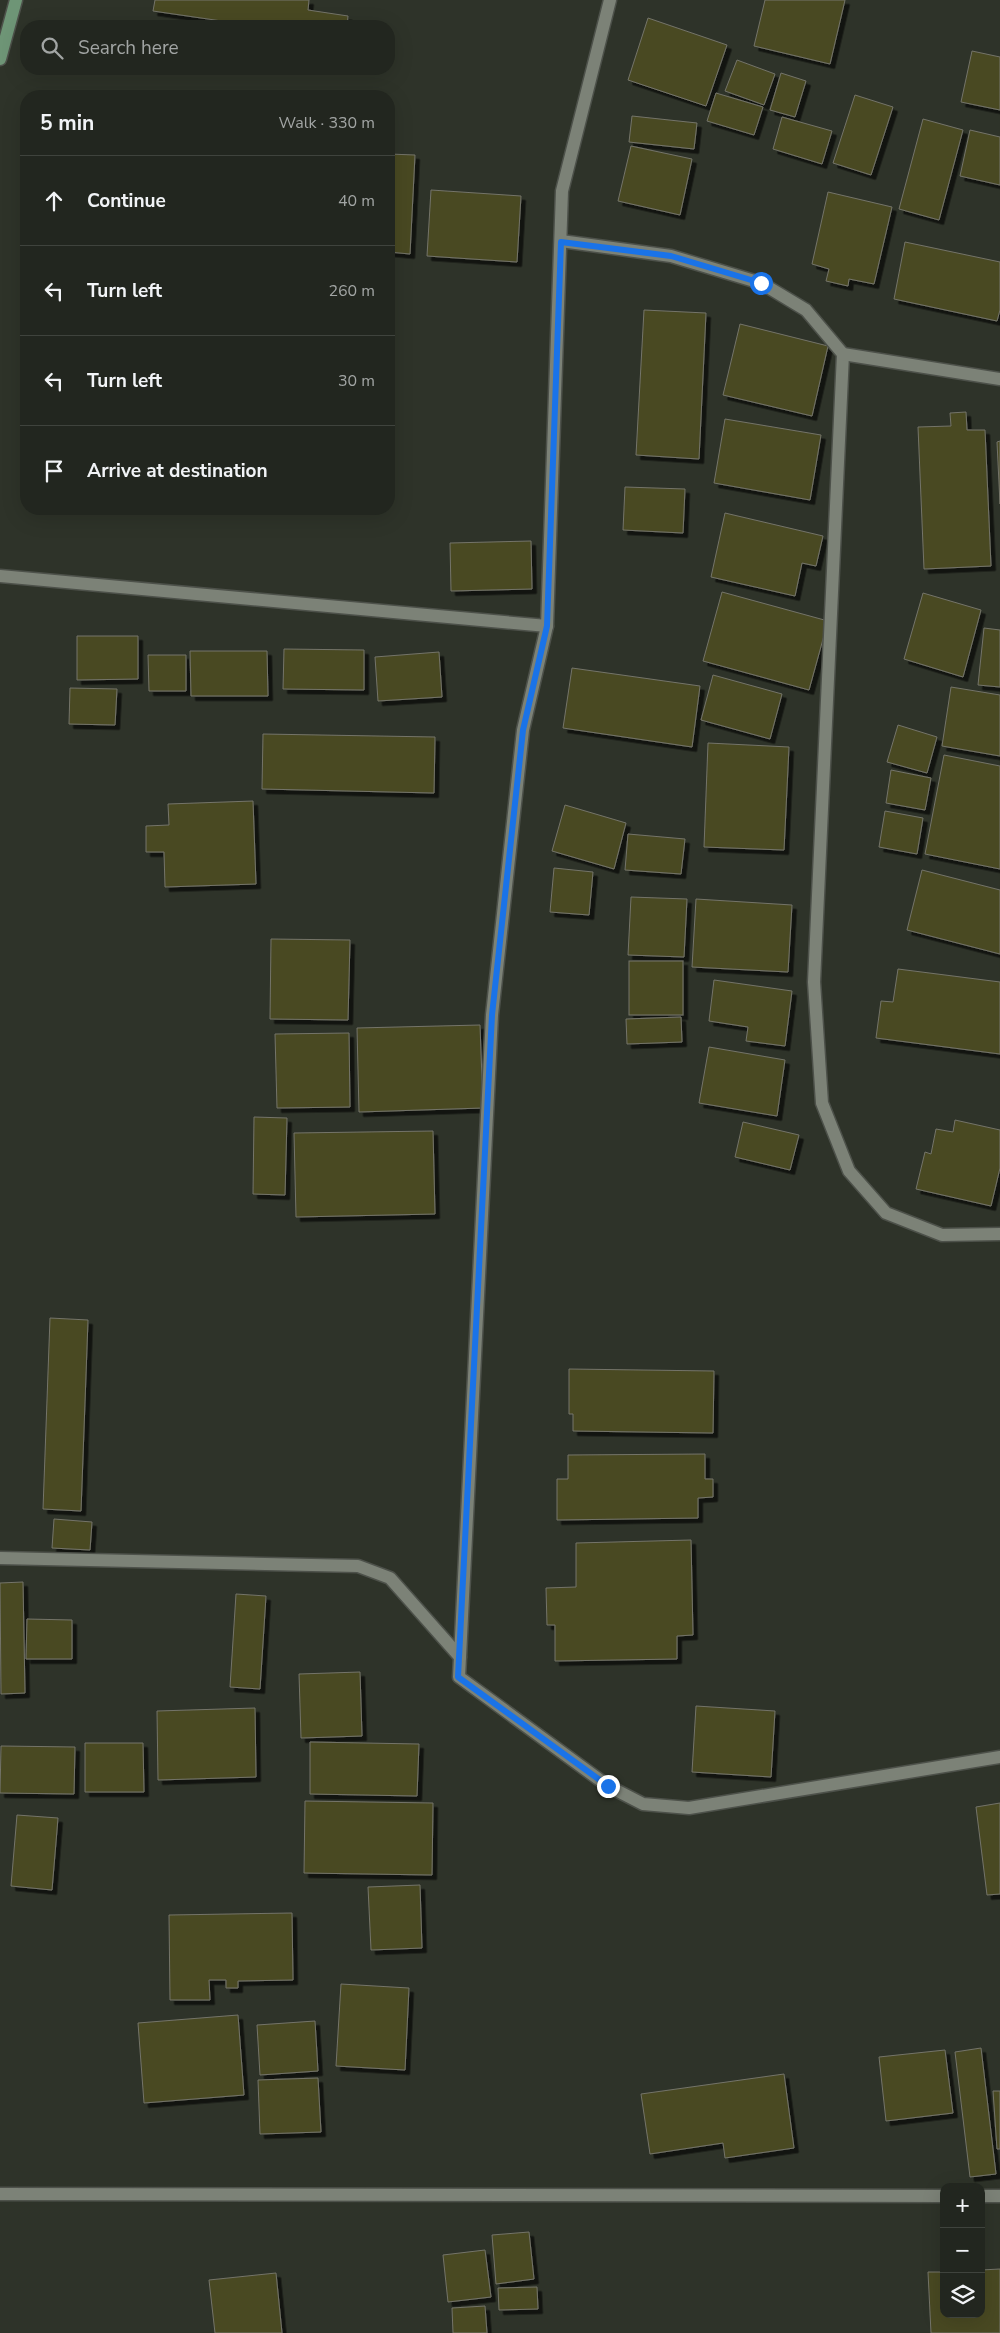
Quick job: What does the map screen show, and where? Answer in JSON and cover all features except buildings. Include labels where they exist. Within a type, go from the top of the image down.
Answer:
[{"type":"main road","points":[[0,59],[16,0]]},
{"type":"street","points":[[610,0],[562,191],[547,626],[523,730],[492,1015],[458,1677],[608,1786],[643,1804],[688,1808],[1000,1757]]},
{"type":"street","points":[[561,242],[671,256],[761,283],[806,310],[843,354],[1000,379]]},
{"type":"street","points":[[843,354],[814,982],[822,1103],[849,1171],[886,1213],[942,1235],[1000,1234]]},
{"type":"street","points":[[0,576],[547,626]]},
{"type":"street","points":[[0,1558],[358,1566],[390,1578],[460,1657]]},
{"type":"street","points":[[0,2194],[940,2196]]},
{"type":"street","points":[[985,2196],[1000,2196]]},
{"type":"route","points":[[608,1786],[458,1677],[492,1015],[523,730],[547,626],[561,242],[671,256],[761,283]]}]
